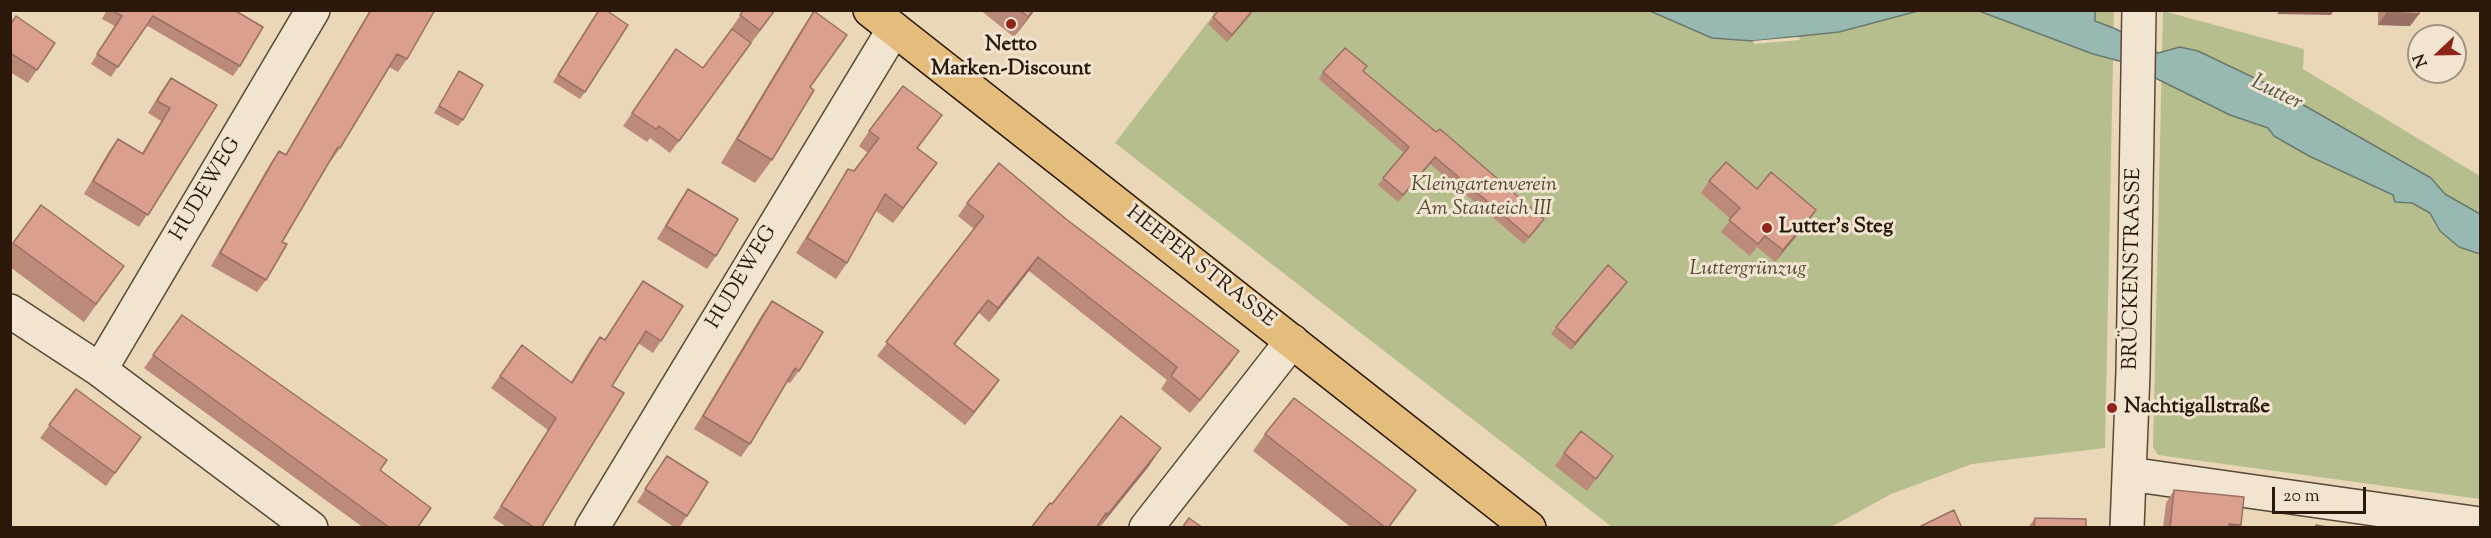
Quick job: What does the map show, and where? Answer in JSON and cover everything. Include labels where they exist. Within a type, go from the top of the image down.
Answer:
[{"type":"main road","name":"HEEPER STRASSE","points":[[882,20],[1529,528]]},
{"type":"street","name":"HUDEWEG","points":[[100,370],[313,10]]},
{"type":"street","name":"BRÜCKENSTRASSE","points":[[2127,528],[2133,372],[2139,10]]},
{"type":"street","name":"HUDEWEG","points":[[592,528],[882,20]]},
{"type":"street","points":[[10,311],[100,370],[311,528]]},
{"type":"street","points":[[1146,528],[1292,341]]},
{"type":"street","points":[[2129,474],[2481,524]]},
{"type":"green space","name":"Luttergrünzug","points":[[1210,11],[2114,11],[2105,448],[1972,464],[1891,494],[1831,527],[1612,527],[1115,143],[1214,14]]},
{"type":"green space","points":[[2163,11],[2304,49],[2303,69],[2480,176],[2480,499],[2158,455],[2153,447]]},
{"type":"water","points":[[1650,11],[1918,11],[1839,32],[1753,41],[1712,38]]},
{"type":"water","name":"Lutter","points":[[1979,11],[2095,11],[2095,21],[2116,29],[2158,53],[2180,47],[2198,51],[2265,83],[2431,178],[2445,194],[2480,214],[2480,254],[2459,247],[2440,231],[2430,213],[2412,203],[2395,202],[2393,195],[2309,156],[2274,136],[2268,128],[2230,115],[2123,62],[2093,54]]},
{"type":"pier","points":[[1799,37],[1800,40],[1754,44],[1753,41]]},
{"type":"building","points":[[111,10],[234,10],[263,27],[240,66],[153,16],[118,67],[97,54],[122,16]]},
{"type":"building","points":[[371,10],[435,10],[407,59],[397,54],[340,148],[338,147],[282,242],[287,244],[266,280],[220,253],[279,151],[286,155]]},
{"type":"building","points":[[599,10],[606,10],[628,25],[585,92],[558,75]]},
{"type":"building","points":[[744,10],[775,10],[760,30],[740,15]]},
{"type":"building","points":[[1020,10],[1033,10],[1028,17]]},
{"type":"building","points":[[1219,10],[1253,10],[1232,35],[1213,17]]},
{"type":"building","points":[[2387,10],[2419,10],[2419,14],[2387,12]]},
{"type":"building","points":[[814,11],[847,35],[810,87],[814,90],[772,160],[737,139]]},
{"type":"building","points":[[16,16],[55,43],[37,70],[10,53],[10,25]]},
{"type":"building","points":[[732,29],[751,43],[679,141],[659,126],[656,129],[632,113],[676,49],[703,68]]},
{"type":"building","points":[[1345,48],[1367,66],[1363,71],[1436,132],[1440,129],[1544,219],[1529,237],[1435,157],[1403,195],[1383,178],[1409,147],[1323,72]]},
{"type":"building","points":[[459,71],[483,85],[463,120],[439,106]]},
{"type":"building","points":[[171,78],[217,105],[148,215],[93,181],[118,139],[143,154],[170,108],[157,101]]},
{"type":"building","points":[[903,86],[942,115],[917,148],[937,163],[903,208],[885,194],[847,263],[807,238],[848,169],[854,171],[879,138],[869,131]]},
{"type":"building","points":[[1726,162],[1757,189],[1771,172],[1816,210],[1783,250],[1765,236],[1758,244],[1729,220],[1740,208],[1709,181]]},
{"type":"building","points":[[999,163],[1066,219],[1239,351],[1200,400],[1171,376],[1177,367],[1038,257],[998,308],[988,300],[954,344],[999,380],[974,412],[886,342],[984,216],[967,203]]},
{"type":"building","points":[[688,189],[738,219],[716,256],[666,226]]},
{"type":"building","points":[[41,205],[124,266],[96,304],[13,243]]},
{"type":"building","points":[[1608,265],[1627,282],[1575,343],[1556,327]]},
{"type":"building","points":[[643,281],[683,306],[661,341],[646,331],[612,386],[624,393],[541,528],[535,528],[501,506],[556,418],[500,376],[522,345],[572,383],[600,337],[605,340]]},
{"type":"building","points":[[772,301],[823,332],[799,371],[795,368],[750,444],[703,416]]},
{"type":"building","points":[[182,315],[387,460],[380,470],[431,508],[417,528],[390,528],[153,355]]},
{"type":"building","points":[[76,389],[141,437],[115,473],[49,425]]},
{"type":"building","points":[[1294,398],[1416,490],[1388,528],[1265,434]]},
{"type":"building","points":[[1121,416],[1161,448],[1108,514],[1106,513],[1096,528],[1031,528],[1050,503],[1052,504]]},
{"type":"building","points":[[1581,431],[1613,456],[1596,479],[1564,453]]},
{"type":"building","points":[[667,456],[708,482],[687,516],[645,489]]},
{"type":"building","points":[[2174,490],[2244,497],[2241,525],[2229,524],[2229,528],[2170,528]]},
{"type":"building","points":[[1954,510],[1962,528],[1917,528]]},
{"type":"building","points":[[1189,518],[1203,528],[1182,528]]},
{"type":"building","points":[[2035,518],[2086,519],[2086,528],[2034,528]]},
{"type":"building","points":[[2316,525],[2333,528],[2316,528]]},
{"type":"place","name":"Netto Marken-Discount","points":[[1011,24]]},
{"type":"place","name":"Lutter's Steg","points":[[1767,228]]},
{"type":"place","name":"Nachtigallstraße","points":[[2112,408]]},
{"type":"park label","name":"Kleingartenverein Am Stauteich III","points":[[1484,198]]}]
